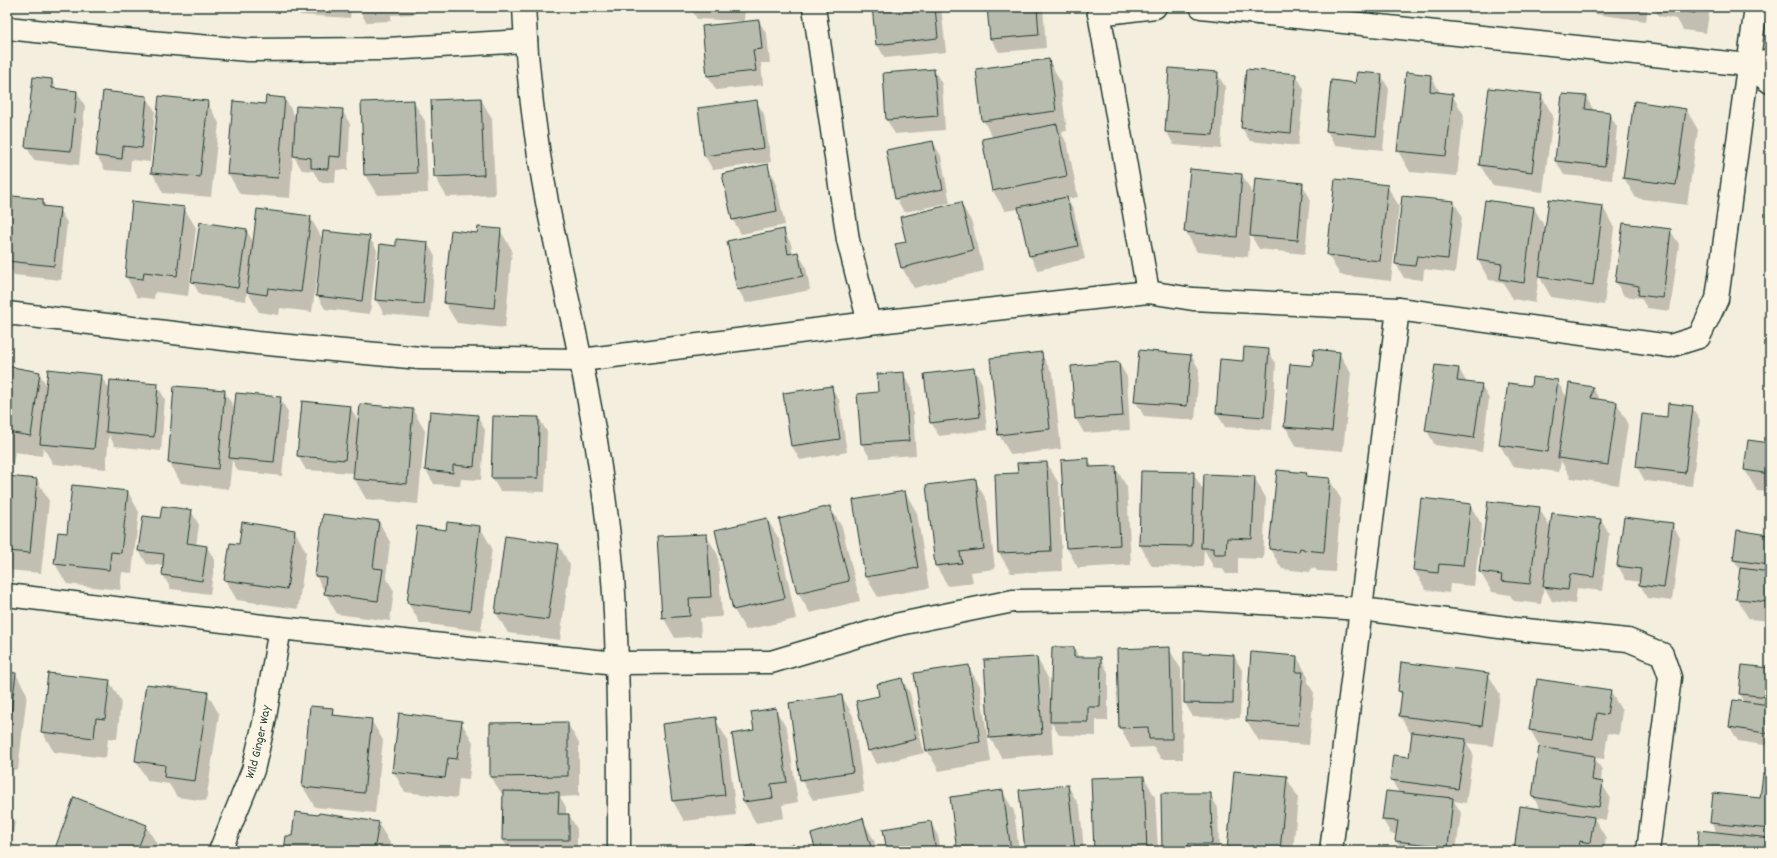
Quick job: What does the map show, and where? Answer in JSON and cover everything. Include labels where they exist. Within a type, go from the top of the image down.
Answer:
[{"type":"street","points":[[524,7],[534,121],[547,201],[582,360],[596,443],[607,525],[614,594],[619,851]]},
{"type":"street","points":[[814,7],[848,240],[869,322]]},
{"type":"street","points":[[1148,292],[1099,10],[1155,7]]},
{"type":"street","points":[[1201,7],[1748,66],[1770,60]]},
{"type":"street","points":[[7,313],[257,343],[420,358],[582,360],[869,322],[1148,292],[1193,299],[1398,309],[1670,346],[1699,337],[1717,299],[1756,7]]},
{"type":"street","points":[[7,28],[112,39],[249,50],[387,49],[526,41]]},
{"type":"street","points":[[1748,66],[1770,82]]},
{"type":"street","points":[[1331,851],[1398,309]]},
{"type":"street","points":[[7,594],[280,628],[616,663],[771,662],[894,625],[1013,602],[1193,599],[1362,609],[1516,629],[1628,640],[1662,654],[1670,677],[1648,851]]},
{"type":"street","name":"Wild Ginger Way","points":[[220,851],[252,770],[264,724],[280,628]]},
{"type":"building","points":[[872,7],[935,7],[938,38],[876,45]]},
{"type":"building","points":[[987,7],[1037,7],[1039,35],[990,39]]},
{"type":"building","points":[[1671,7],[1696,7],[1695,13],[1670,9]]},
{"type":"building","points":[[759,20],[762,49],[753,50],[756,71],[707,76],[702,26]]},
{"type":"building","points":[[1049,59],[1056,111],[982,121],[976,69]]},
{"type":"building","points":[[1169,68],[1218,72],[1213,135],[1165,132]]},
{"type":"building","points":[[934,69],[938,116],[886,120],[883,73]]},
{"type":"building","points":[[1246,69],[1296,74],[1291,133],[1241,128]]},
{"type":"building","points":[[1357,72],[1382,74],[1376,136],[1326,131],[1331,80],[1355,83]]},
{"type":"building","points":[[1406,72],[1431,75],[1430,91],[1453,94],[1446,156],[1397,151]]},
{"type":"building","points":[[33,77],[52,79],[52,88],[77,91],[71,151],[25,147]]},
{"type":"building","points":[[1489,88],[1542,94],[1532,172],[1479,165]]},
{"type":"building","points":[[103,91],[147,96],[142,148],[123,146],[122,159],[96,156]]},
{"type":"building","points":[[1562,94],[1587,96],[1585,109],[1610,112],[1605,166],[1555,161]]},
{"type":"building","points":[[159,96],[208,101],[200,177],[151,173]]},
{"type":"building","points":[[266,96],[285,98],[278,178],[227,174],[233,101],[265,104]]},
{"type":"building","points":[[481,98],[484,175],[434,177],[431,100]]},
{"type":"building","points":[[414,100],[417,173],[364,175],[361,102]]},
{"type":"building","points":[[757,100],[764,148],[704,156],[698,108]]},
{"type":"building","points":[[1634,101],[1686,109],[1676,185],[1623,178]]},
{"type":"building","points":[[296,106],[343,109],[340,157],[329,156],[328,169],[311,168],[311,158],[293,156]]},
{"type":"building","points":[[1057,124],[1067,176],[992,191],[982,139]]},
{"type":"building","points":[[933,141],[943,189],[895,199],[886,150]]},
{"type":"building","points":[[768,164],[777,211],[732,220],[722,174]]},
{"type":"building","points":[[1190,169],[1242,174],[1237,237],[1184,232]]},
{"type":"building","points":[[1255,178],[1303,183],[1298,240],[1250,236]]},
{"type":"building","points":[[1335,179],[1388,185],[1380,261],[1327,255]]},
{"type":"building","points":[[12,196],[43,199],[43,206],[60,208],[54,266],[7,261],[7,241]]},
{"type":"building","points":[[1402,196],[1454,201],[1448,259],[1417,256],[1415,266],[1395,264]]},
{"type":"building","points":[[1067,197],[1078,246],[1029,256],[1018,207]]},
{"type":"building","points":[[1549,199],[1603,206],[1593,285],[1539,277]]},
{"type":"building","points":[[1485,200],[1534,207],[1524,283],[1500,279],[1502,264],[1477,260]]},
{"type":"building","points":[[132,201],[185,207],[177,276],[144,272],[143,279],[125,277]]},
{"type":"building","points":[[961,202],[973,250],[901,268],[895,244],[906,242],[900,217]]},
{"type":"building","points":[[257,209],[311,216],[301,292],[268,288],[267,295],[247,292]]},
{"type":"building","points":[[200,222],[247,229],[238,288],[191,282]]},
{"type":"building","points":[[1623,223],[1671,229],[1663,298],[1638,295],[1639,286],[1615,282]]},
{"type":"building","points":[[478,227],[501,229],[494,308],[444,303],[451,230],[477,233]]},
{"type":"building","points":[[784,229],[788,254],[798,252],[803,276],[737,290],[727,241]]},
{"type":"building","points":[[323,231],[370,236],[362,301],[316,296]]},
{"type":"building","points":[[396,239],[428,242],[423,304],[375,300],[380,244],[396,246]]},
{"type":"building","points":[[1244,347],[1269,349],[1264,417],[1216,413],[1220,359],[1243,361]]},
{"type":"building","points":[[1314,349],[1340,352],[1332,431],[1284,427],[1290,364],[1313,366]]},
{"type":"building","points":[[1139,350],[1191,355],[1187,406],[1134,402]]},
{"type":"building","points":[[1042,352],[1050,429],[998,435],[990,358]]},
{"type":"building","points":[[1119,362],[1123,416],[1075,419],[1071,366]]},
{"type":"building","points":[[1435,365],[1459,368],[1457,381],[1482,384],[1474,438],[1425,431]]},
{"type":"building","points":[[7,366],[40,372],[31,436],[7,432]]},
{"type":"building","points":[[974,368],[980,417],[930,423],[924,374]]},
{"type":"building","points":[[48,369],[102,375],[94,449],[40,444]]},
{"type":"building","points":[[904,372],[909,441],[861,444],[857,394],[878,392],[877,374]]},
{"type":"building","points":[[1532,377],[1558,380],[1548,452],[1499,445],[1508,383],[1531,386]]},
{"type":"building","points":[[110,380],[158,384],[154,437],[106,432]]},
{"type":"building","points":[[1569,383],[1593,387],[1591,398],[1617,402],[1608,465],[1558,458]]},
{"type":"building","points":[[174,386],[225,390],[218,469],[168,463]]},
{"type":"building","points":[[832,386],[840,439],[791,446],[783,393]]},
{"type":"building","points":[[236,393],[281,397],[274,462],[229,458]]},
{"type":"building","points":[[302,401],[351,406],[345,460],[297,456]]},
{"type":"building","points":[[1668,403],[1693,406],[1685,473],[1636,467],[1642,414],[1667,417]]},
{"type":"building","points":[[360,404],[413,409],[407,484],[353,479]]},
{"type":"building","points":[[430,411],[478,415],[474,467],[453,465],[453,473],[425,470]]},
{"type":"building","points":[[493,416],[539,417],[538,478],[491,478]]},
{"type":"building","points":[[1748,440],[1770,443],[1770,474],[1744,470]]},
{"type":"building","points":[[1089,458],[1089,467],[1116,466],[1120,545],[1066,548],[1061,460]]},
{"type":"building","points":[[1047,462],[1051,551],[998,553],[995,474],[1018,473],[1017,463]]},
{"type":"building","points":[[1277,470],[1307,473],[1306,476],[1330,478],[1324,552],[1304,550],[1300,548],[1299,552],[1269,549]]},
{"type":"building","points":[[1141,471],[1194,472],[1192,546],[1139,545]]},
{"type":"building","points":[[1204,474],[1255,476],[1252,539],[1227,538],[1226,554],[1213,554],[1213,548],[1201,548]]},
{"type":"building","points":[[7,476],[37,479],[30,553],[7,551]]},
{"type":"building","points":[[976,479],[984,549],[960,552],[962,563],[935,566],[926,485]]},
{"type":"building","points":[[72,485],[128,491],[121,553],[111,552],[109,570],[54,564],[58,532],[67,533]]},
{"type":"building","points":[[905,491],[918,568],[865,577],[853,500]]},
{"type":"building","points":[[1421,498],[1471,504],[1463,566],[1439,564],[1438,573],[1413,570]]},
{"type":"building","points":[[1488,501],[1540,507],[1530,584],[1501,581],[1502,575],[1479,572]]},
{"type":"building","points":[[162,506],[192,510],[187,543],[207,546],[202,581],[162,575],[164,554],[138,551],[143,516],[160,518]]},
{"type":"building","points":[[830,506],[849,581],[797,593],[779,519]]},
{"type":"building","points":[[1552,513],[1601,519],[1594,577],[1570,574],[1568,590],[1543,587]]},
{"type":"building","points":[[323,514],[379,521],[373,568],[383,569],[378,601],[324,594],[326,577],[315,576]]},
{"type":"building","points":[[1624,517],[1673,523],[1664,588],[1639,585],[1641,569],[1617,566]]},
{"type":"building","points":[[767,518],[785,598],[733,610],[715,530]]},
{"type":"building","points":[[242,522],[295,530],[287,589],[224,580],[230,543],[239,544]]},
{"type":"building","points":[[447,522],[480,526],[470,611],[407,603],[417,526],[446,530]]},
{"type":"building","points":[[1770,525],[1770,565],[1733,560],[1737,530],[1769,535]]},
{"type":"building","points":[[707,534],[711,597],[689,598],[690,616],[662,618],[657,536]]},
{"type":"building","points":[[505,536],[559,544],[548,620],[495,613]]},
{"type":"building","points":[[1740,568],[1770,572],[1770,602],[1736,599]]},
{"type":"building","points":[[1052,647],[1074,647],[1074,657],[1101,657],[1100,707],[1088,707],[1088,722],[1050,722]]},
{"type":"building","points":[[1170,647],[1172,739],[1149,739],[1148,727],[1119,728],[1117,649]]},
{"type":"building","points":[[1184,652],[1234,655],[1233,704],[1184,703]]},
{"type":"building","points":[[1251,652],[1297,656],[1296,672],[1303,672],[1298,725],[1246,721]]},
{"type":"building","points":[[1037,657],[1042,734],[989,738],[984,660]]},
{"type":"building","points":[[1401,662],[1489,673],[1482,726],[1399,716],[1402,692],[1398,691]]},
{"type":"building","points":[[969,665],[980,742],[926,751],[914,673]]},
{"type":"building","points":[[1742,665],[1770,668],[1770,697],[1739,694]]},
{"type":"building","points":[[7,672],[16,673],[7,745]]},
{"type":"building","points":[[48,673],[110,680],[105,719],[96,718],[94,738],[41,732]]},
{"type":"building","points":[[902,678],[916,739],[868,751],[856,701],[879,696],[877,684]]},
{"type":"building","points":[[1537,679],[1611,690],[1607,715],[1597,713],[1593,739],[1529,730]]},
{"type":"building","points":[[146,684],[208,692],[195,781],[164,777],[165,765],[135,761]]},
{"type":"building","points":[[842,695],[853,772],[800,780],[789,703]]},
{"type":"building","points":[[1733,700],[1770,705],[1770,734],[1729,727]]},
{"type":"building","points":[[310,706],[333,708],[332,715],[372,719],[364,793],[302,787]]},
{"type":"building","points":[[776,708],[787,782],[771,784],[773,798],[743,802],[732,734],[754,730],[751,712]]},
{"type":"building","points":[[399,713],[462,721],[457,759],[448,758],[445,778],[392,772]]},
{"type":"building","points":[[716,717],[725,795],[672,801],[662,724]]},
{"type":"building","points":[[568,722],[568,776],[490,777],[490,723]]},
{"type":"building","points":[[1412,732],[1466,739],[1458,789],[1390,780],[1393,755],[1409,757]]},
{"type":"building","points":[[1539,747],[1595,756],[1592,780],[1603,782],[1599,807],[1532,797]]},
{"type":"building","points":[[1234,771],[1287,776],[1280,851],[1227,851]]},
{"type":"building","points":[[1763,774],[1770,775],[1770,829],[1710,823],[1713,793],[1760,798]]},
{"type":"building","points":[[1144,776],[1147,851],[1094,851],[1091,778]]},
{"type":"building","points":[[1068,785],[1075,849],[1025,851],[1019,790]]},
{"type":"building","points":[[1003,790],[1011,851],[957,851],[950,797]]},
{"type":"building","points":[[503,791],[559,792],[558,814],[569,814],[569,840],[502,840]]},
{"type":"building","points":[[1386,791],[1453,798],[1448,847],[1395,841],[1398,821],[1382,820]]},
{"type":"building","points":[[1161,793],[1211,793],[1212,844],[1188,844],[1188,851],[1162,851]]},
{"type":"building","points":[[74,797],[147,825],[137,851],[54,851]]},
{"type":"building","points":[[1520,806],[1594,817],[1590,843],[1580,841],[1579,851],[1514,851]]},
{"type":"building","points":[[295,812],[318,815],[319,813],[379,822],[374,851],[284,851],[286,836],[292,836]]},
{"type":"building","points":[[863,818],[872,851],[816,851],[811,834]]},
{"type":"building","points":[[931,821],[936,851],[887,851],[883,829]]},
{"type":"building","points":[[1699,830],[1770,838],[1770,851],[1697,851]]},
{"type":"building","points":[[755,844],[757,851],[739,851],[739,850]]},
{"type":"building","points":[[793,844],[795,851],[770,851]]}]
